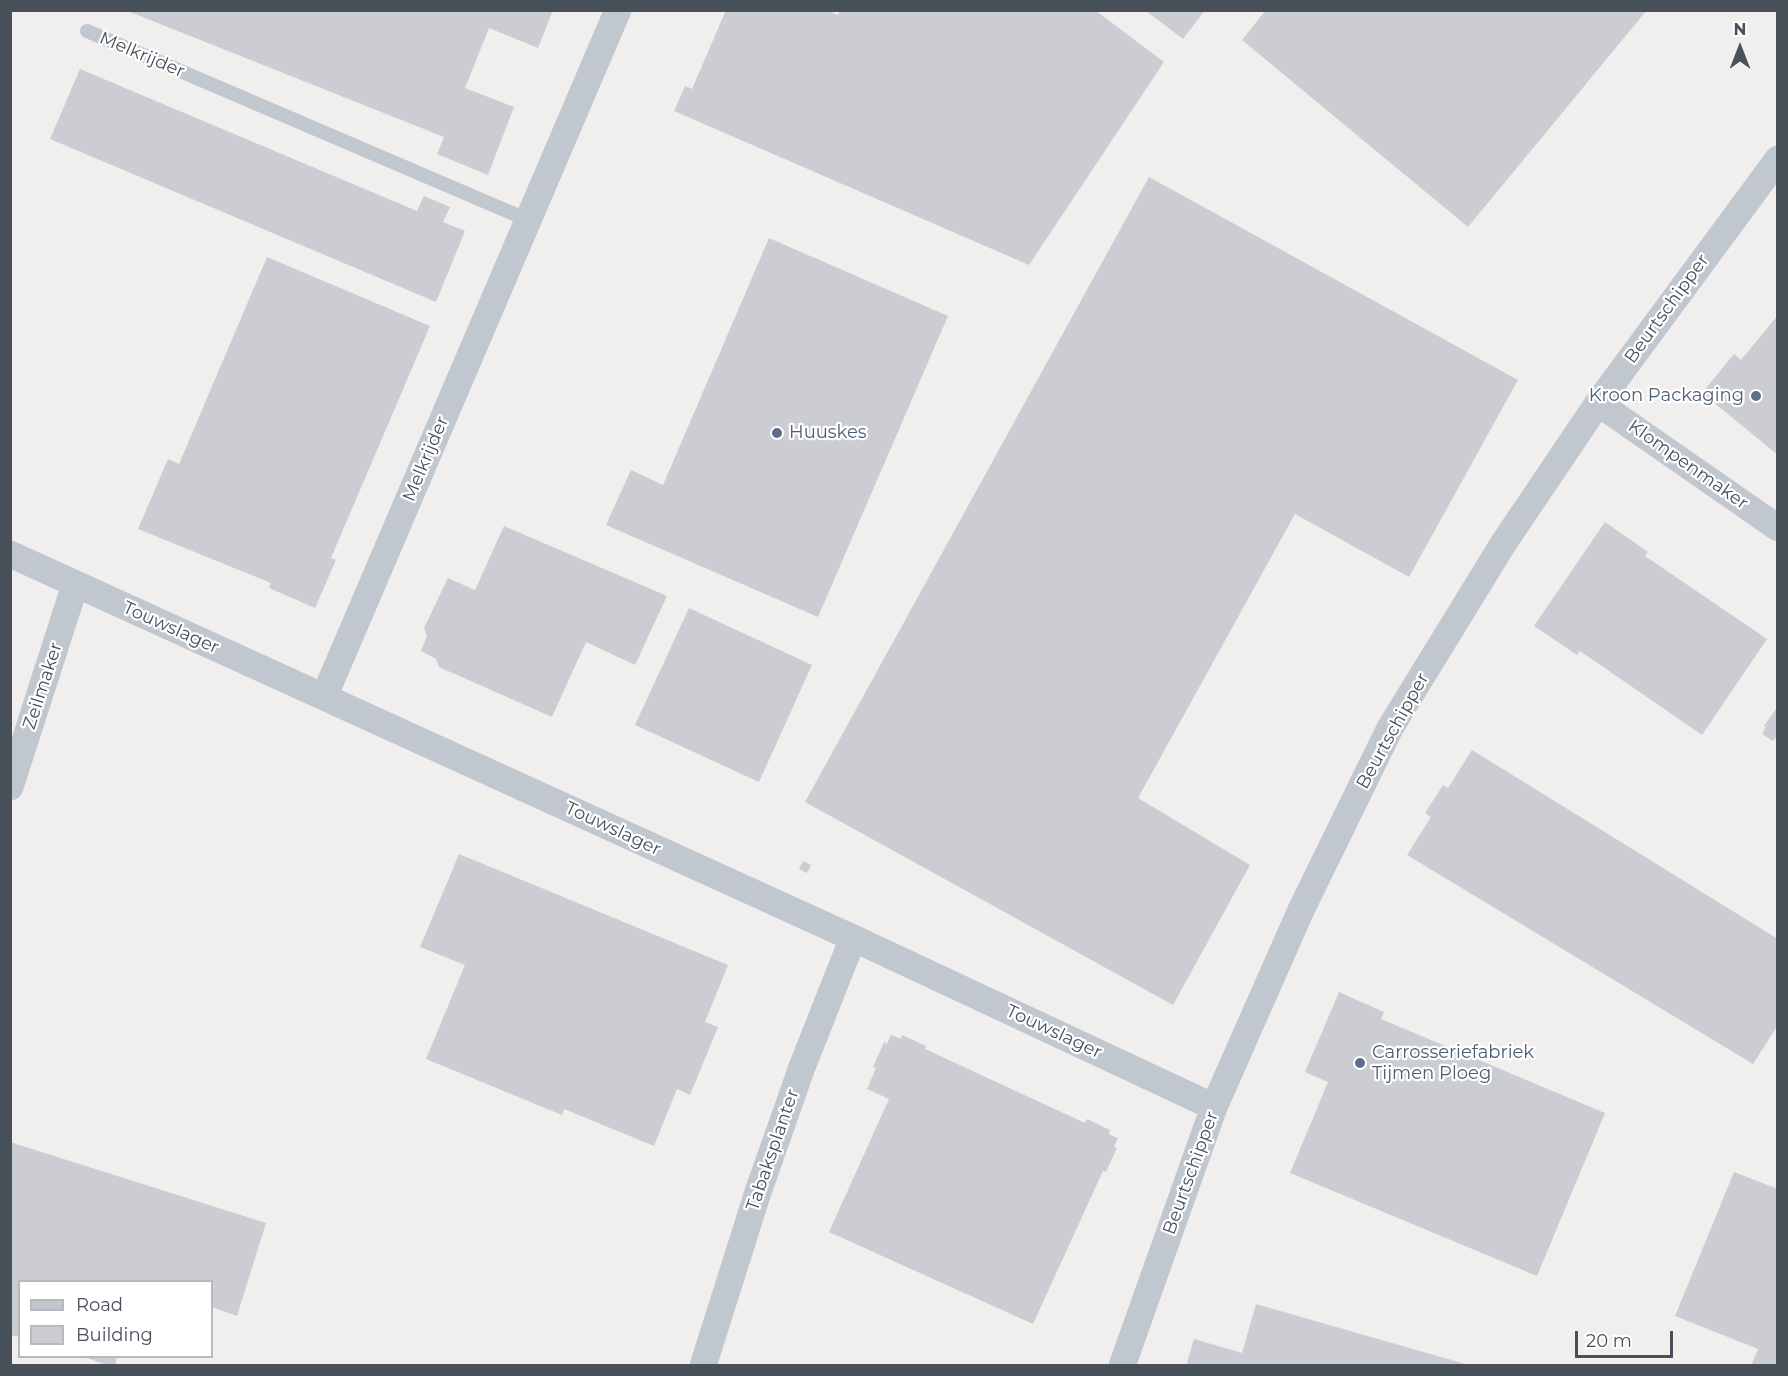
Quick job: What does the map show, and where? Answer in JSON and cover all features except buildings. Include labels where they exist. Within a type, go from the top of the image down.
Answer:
[{"type":"street","name":"Melkrijder","points":[[324,698],[618,10]]},
{"type":"street","name":"Beurtschipper","points":[[1122,1365],[1214,1107],[1301,910],[1390,728],[1503,544],[1598,403],[1778,159]]},
{"type":"street","name":"Klompenmaker","points":[[1598,403],[1778,528]]},
{"type":"street","name":"Touwslager","points":[[10,554],[853,938],[1214,1107]]},
{"type":"street","name":"Zeilmaker","points":[[10,787],[75,585]]},
{"type":"street","name":"Tabaksplanter","points":[[703,1365],[762,1181],[802,1067],[853,938]]},
{"type":"lane","name":"Melkrijder","points":[[87,31],[528,220]]},
{"type":"place","name":"Kroon Packaging","points":[[1756,396]]},
{"type":"place","name":"Huuskes","points":[[777,433]]},
{"type":"place","name":"Carrosseriefabriek Tijmen Ploeg","points":[[1360,1063]]}]
